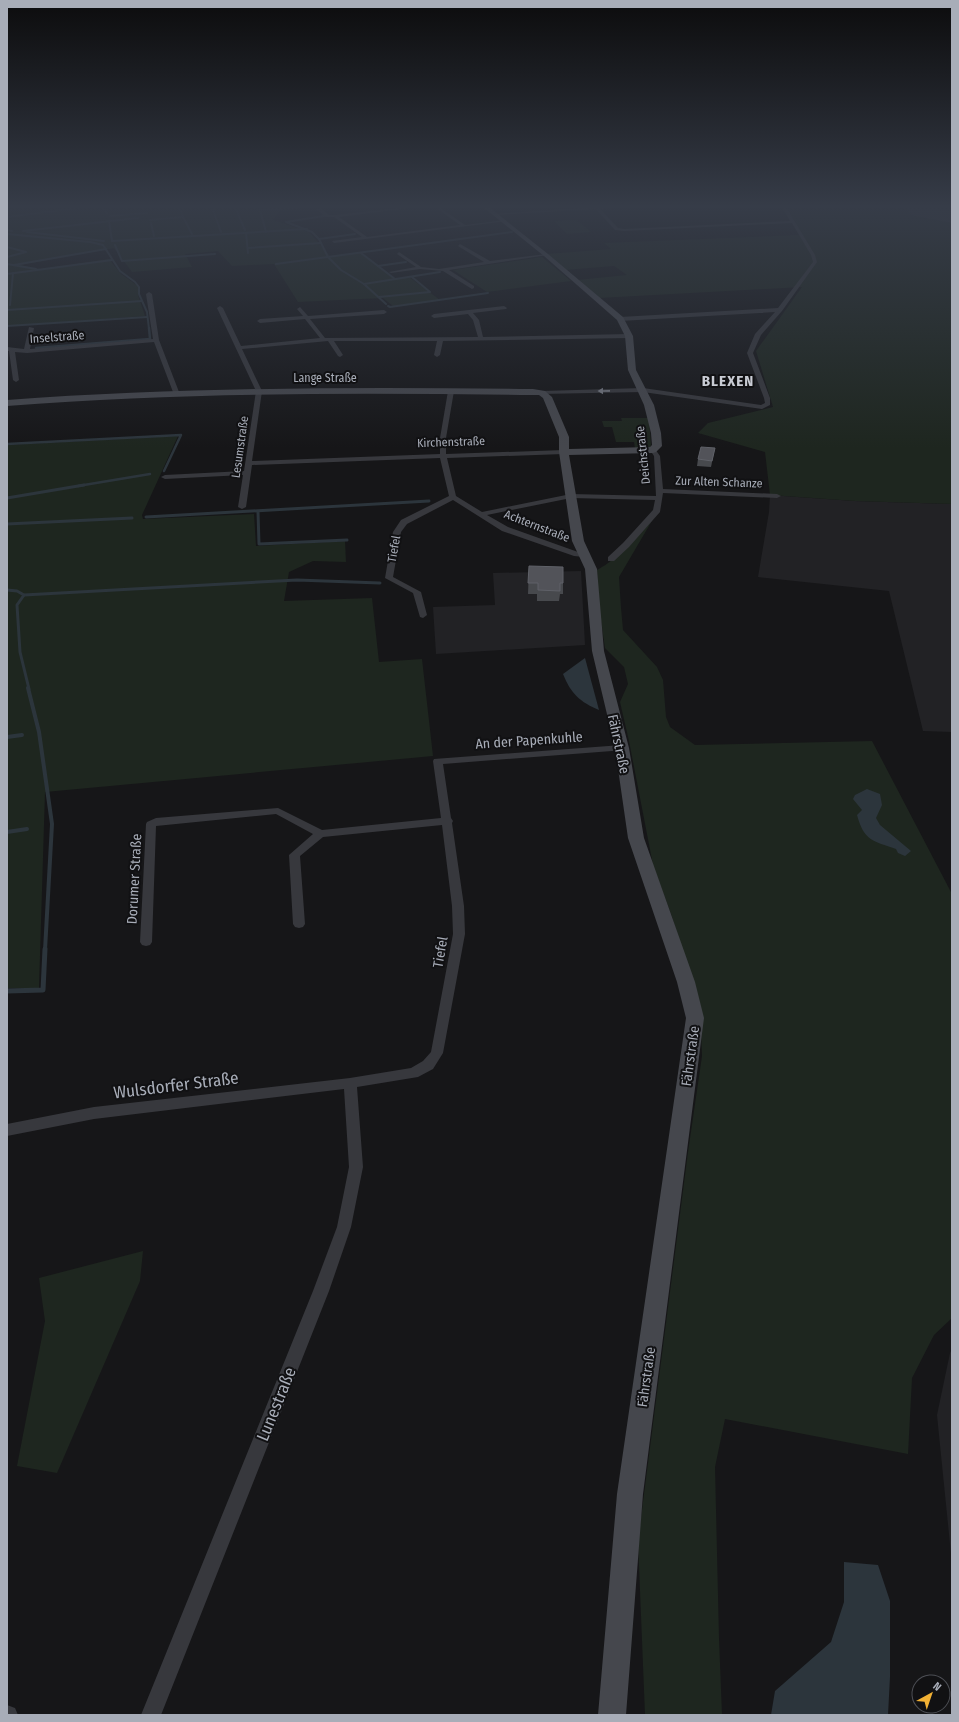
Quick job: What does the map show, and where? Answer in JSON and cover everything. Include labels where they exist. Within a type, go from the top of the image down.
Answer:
[{"type":"street","name":"Deichstraße","points":[[583,287],[620,319],[629,336],[632,370],[649,405],[656,433],[657,446],[653,450],[657,456],[657,510],[626,545],[611,559]]},
{"type":"street","points":[[620,319],[780,310],[797,287]]},
{"type":"street","points":[[149,294],[156,340],[176,392]]},
{"type":"street","points":[[220,308],[259,391]]},
{"type":"street","points":[[434,316],[504,308]]},
{"type":"street","points":[[300,309],[323,339]]},
{"type":"street","name":"Lange Straße","points":[[7,403],[176,392],[451,391],[542,393],[643,390],[762,407],[768,404],[767,398],[750,353],[758,334],[780,310]]},
{"type":"street","points":[[260,321],[384,312]]},
{"type":"street","points":[[468,312],[476,320],[481,339]]},
{"type":"street","points":[[27,351],[30,328]]},
{"type":"street","points":[[239,348],[323,339],[481,339],[509,341],[629,336]]},
{"type":"street","points":[[330,339],[340,355]]},
{"type":"street","points":[[438,355],[440,339]]},
{"type":"street","name":"Inselstraße","points":[[10,349],[27,351],[156,340]]},
{"type":"street","points":[[10,349],[16,380]]},
{"type":"street","name":"Lesumstraße","points":[[242,507],[259,391]]},
{"type":"street","points":[[451,391],[443,438],[444,456],[453,497]]},
{"type":"street","name":"Fährstraße","points":[[542,393],[547,397],[565,440],[564,452],[578,541],[591,569],[598,651],[622,748],[636,838],[686,982],[696,1018],[630,1494],[612,1715]]},
{"type":"street","name":"Kirchenstraße","points":[[249,464],[444,456],[653,450]]},
{"type":"street","points":[[165,477],[248,473]]},
{"type":"street","name":"Zur Alten Schanze","points":[[481,514],[571,496],[777,496]]},
{"type":"street","name":"Achternstraße","points":[[453,497],[505,529],[577,554],[584,555]]},
{"type":"street","name":"Tiefel","points":[[423,615],[417,592],[389,578],[397,532],[404,522],[453,497]]},
{"type":"street","name":"An der Papenkuhle","points":[[438,761],[622,748]]},
{"type":"street","name":"Tiefel","points":[[350,1083],[413,1073],[428,1065],[437,1053],[459,934],[458,906],[448,821],[438,761]]},
{"type":"street","name":"Dorumer Straße","points":[[146,942],[151,824],[156,821],[278,811],[320,834]]},
{"type":"street","points":[[299,924],[294,855],[320,834],[448,821]]},
{"type":"street","name":"Wulsdorfer Straße","points":[[7,1130],[94,1113],[350,1083]]},
{"type":"street","name":"Lunestraße","points":[[151,1715],[321,1291],[344,1227],[356,1167],[350,1083]]},
{"type":"shaded area","points":[[7,287],[138,287],[138,295],[145,316],[7,326]]},
{"type":"shaded area","points":[[289,287],[423,287],[440,300],[393,306],[383,298],[298,302]]},
{"type":"shaded area","points":[[480,287],[522,287],[487,292]]},
{"type":"shaded area","points":[[586,287],[795,287],[599,298]]},
{"type":"shaded area","points":[[802,287],[952,287],[952,504],[855,501],[770,495],[765,452],[698,433],[708,423],[773,407],[756,351]]},
{"type":"shaded area","points":[[621,418],[649,418],[650,447],[635,449],[634,442],[616,442],[612,427],[604,427],[602,421],[622,421]]},
{"type":"shaded area","points":[[178,436],[142,515],[143,519],[254,514],[256,546],[345,541],[346,562],[313,561],[289,572],[284,601],[372,598],[379,662],[422,659],[433,756],[45,792],[39,988],[7,988],[7,445]]},
{"type":"shaded area","points":[[770,495],[855,501],[952,504],[952,732],[923,731],[889,591],[758,577],[769,512]]},
{"type":"shaded area","points":[[653,519],[619,577],[621,608],[623,630],[657,667],[663,680],[666,717],[670,727],[695,745],[872,741],[952,894],[952,1318],[934,1335],[912,1378],[908,1454],[725,1419],[715,1467],[722,1715],[645,1715],[638,1541],[688,1152],[702,1056],[700,1004],[672,917],[653,865],[620,702],[628,684],[624,667],[605,648],[599,607],[597,570],[620,553]]},
{"type":"shaded area","points":[[581,571],[585,645],[436,654],[433,607],[495,605],[493,573]]},
{"type":"shaded area","points":[[585,658],[599,710],[586,704],[573,692],[563,674]]},
{"type":"shaded area","points":[[867,789],[880,794],[882,805],[876,818],[880,825],[911,851],[905,856],[898,853],[896,849],[870,839],[863,830],[857,815],[862,810],[853,799],[855,795]]},
{"type":"shaded area","points":[[143,1251],[140,1281],[57,1473],[17,1466],[45,1321],[39,1278]]},
{"type":"shaded area","points":[[952,1349],[952,1564],[937,1415]]},
{"type":"shaded area","points":[[844,1562],[878,1565],[890,1601],[890,1677],[888,1715],[771,1715],[775,1691],[831,1642],[844,1602]]},
{"type":"building","points":[[701,447],[715,448],[712,461],[698,459]]},
{"type":"building","points":[[529,566],[563,567],[563,583],[560,583],[560,591],[538,590],[538,583],[528,583]]},
{"type":"waterway","points":[[10,305],[12,287]]},
{"type":"waterway","points":[[139,287],[139,294],[147,312],[149,329]]},
{"type":"waterway","points":[[368,287],[386,304]]},
{"type":"waterway","points":[[379,297],[430,292],[424,287]]},
{"type":"waterway","points":[[388,306],[390,307],[488,293]]},
{"type":"waterway","points":[[7,310],[142,301]]},
{"type":"waterway","points":[[7,326],[147,317]]},
{"type":"waterway","points":[[36,348],[150,339],[149,328]]},
{"type":"waterway","points":[[7,444],[181,435],[164,471]]},
{"type":"waterway","points":[[84,485],[150,474]]},
{"type":"waterway","points":[[7,498],[84,485]]},
{"type":"waterway","points":[[78,486],[84,485]]},
{"type":"waterway","points":[[146,517],[429,501]]},
{"type":"waterway","points":[[258,512],[259,544],[347,540]]},
{"type":"waterway","points":[[7,524],[132,518]]},
{"type":"waterway","points":[[24,595],[297,580],[380,583]]},
{"type":"waterway","points":[[7,590],[17,591],[24,595]]},
{"type":"waterway","points":[[24,595],[17,605],[20,652],[29,689]]},
{"type":"waterway","points":[[28,688],[39,732],[52,824],[45,950]]},
{"type":"waterway","points":[[7,737],[22,735]]},
{"type":"waterway","points":[[7,832],[27,829]]},
{"type":"waterway","points":[[7,991],[43,990],[45,949]]},
{"type":"district","name":"BLEXEN","points":[[728,381]]}]
